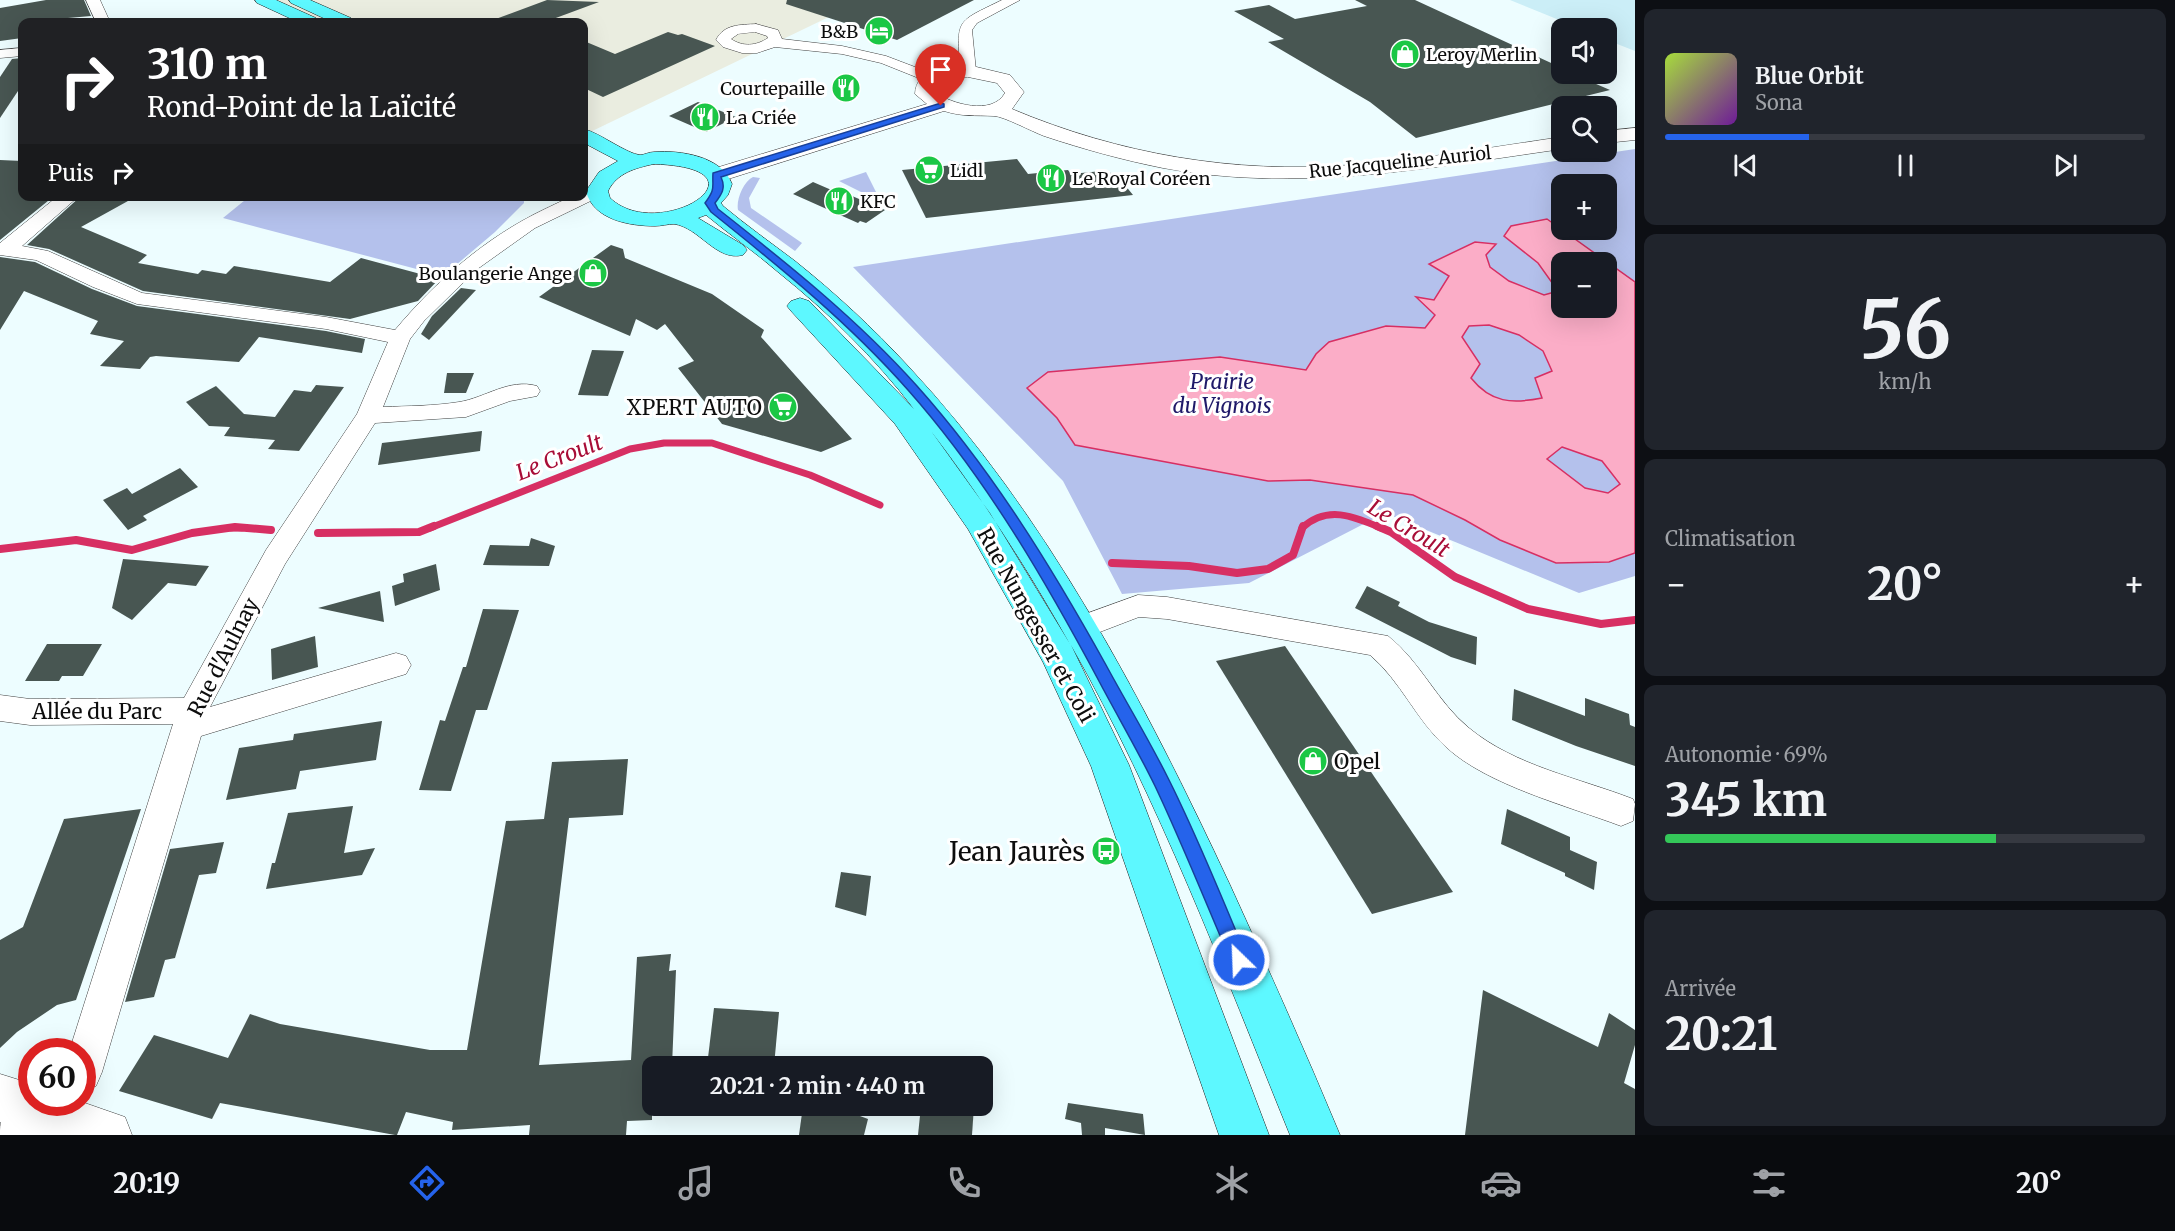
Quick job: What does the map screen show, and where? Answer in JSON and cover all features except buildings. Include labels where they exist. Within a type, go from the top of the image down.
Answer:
[{"type":"main road","points":[[262,0],[301,18]]},
{"type":"main road","points":[[297,0],[336,18]]},
{"type":"main road","points":[[588,137],[634,161],[674,158],[692,161],[712,171],[720,184],[718,194],[699,210],[678,217],[644,219],[625,216],[602,185],[634,161]]},
{"type":"main road","name":"Rue Nungesser et Coli","points":[[710,203],[714,210],[731,225],[828,302],[913,389],[964,452],[1009,514],[1079,628],[1161,782],[1315,1135]]},
{"type":"main road","name":"Rue Nungesser et Coli","points":[[678,217],[705,230],[732,248],[810,315],[904,417],[979,521],[1058,656],[1110,765],[1244,1135]]},
{"type":"street","points":[[93,0],[101,18]]},
{"type":"street","points":[[968,71],[966,30],[972,20],[1013,0]]},
{"type":"street","points":[[712,171],[932,93],[953,72],[968,71],[994,75],[1012,86],[1015,92],[1014,98],[996,109],[964,111],[932,93],[875,58],[842,50],[773,42]]},
{"type":"street","points":[[0,54],[18,52]]},
{"type":"street","name":"Rue Jacqueline Auriol","points":[[996,109],[1023,122],[1093,147],[1172,165],[1272,174],[1342,172],[1551,144]]},
{"type":"street","points":[[1617,136],[1635,134]]},
{"type":"street","name":"Rue d'Aulnay","points":[[588,193],[602,185]]},
{"type":"street","points":[[4,249],[64,201]]},
{"type":"street","points":[[543,201],[549,214]]},
{"type":"street","name":"Rue d'Aulnay","points":[[92,1038],[191,718],[206,682],[275,557],[368,415],[408,327],[469,266],[508,237],[573,201]]},
{"type":"street","points":[[4,249],[40,255],[138,298],[326,322],[408,327]]},
{"type":"street","points":[[368,415],[455,411],[506,394],[529,391]]},
{"type":"street","points":[[1079,628],[1138,606],[1178,610],[1378,644],[1391,654],[1436,714],[1458,738],[1494,762],[1621,810]]},
{"type":"street","name":"Allée du Parc","points":[[0,708],[30,712],[213,720],[396,665]]},
{"type":"shaded area","points":[[273,0],[864,0],[588,133],[588,18],[312,18]]},
{"type":"shaded area","points":[[1510,0],[1635,0],[1635,51],[1617,44],[1617,18],[1554,18]]},
{"type":"shaded area","points":[[1547,219],[1551,222],[1551,240],[1576,240],[1593,252],[1551,252],[1551,281],[1538,263],[1504,236],[1511,226]]},
{"type":"shaded area","points":[[1475,242],[1496,244],[1486,255],[1490,267],[1509,281],[1544,295],[1551,293],[1551,318],[1617,318],[1617,269],[1635,282],[1635,553],[1609,562],[1556,563],[1500,540],[1413,495],[1310,480],[1268,481],[1075,445],[1057,418],[1027,388],[1048,372],[1220,357],[1306,370],[1316,354],[1329,342],[1386,326],[1425,328],[1435,315],[1416,297],[1434,300],[1449,276],[1429,264]],"holes":[[[1489,325],[1519,335],[1543,351],[1552,371],[1535,378],[1542,398],[1521,401],[1503,400],[1486,393],[1471,378],[1480,364],[1462,337],[1469,326]],[[1562,447],[1602,461],[1620,484],[1608,493],[1585,488],[1547,459]]]},
{"type":"green space","name":"Prairie du Vignois","points":[[1635,149],[1635,576],[1579,593],[1385,513],[1249,583],[1122,594],[1063,481],[853,267],[1551,162],[1617,162],[1617,152]]},
{"type":"green space","points":[[866,172],[881,202],[839,181]]},
{"type":"green space","points":[[760,178],[749,198],[751,208],[802,243],[795,251],[738,210],[741,192],[749,179]]},
{"type":"green space","points":[[244,201],[524,201],[495,232],[443,276],[223,218]]},
{"type":"waterway","name":"Le Croult","points":[[430,528],[630,449],[664,443],[712,443],[810,475],[880,505]]},
{"type":"waterway","name":"Le Croult","points":[[1302,528],[1321,517],[1340,515],[1381,528]]},
{"type":"waterway","name":"Le Croult","points":[[318,533],[419,532],[434,526]]},
{"type":"waterway","name":"Le Croult","points":[[1377,526],[1391,532],[1455,577],[1528,609],[1601,624],[1635,620]]},
{"type":"waterway","name":"Le Croult","points":[[0,549],[76,540],[132,550],[192,533],[235,527],[271,530]]},
{"type":"waterway","name":"Le Croult","points":[[231,528],[242,528]]},
{"type":"waterway","name":"Le Croult","points":[[1112,563],[1189,566],[1237,573],[1268,569],[1293,555],[1302,528]]},
{"type":"place","name":"B&B","points":[[879,31]]},
{"type":"place","name":"Leroy Merlin","points":[[1405,54]]},
{"type":"place","name":"Courtepaille","points":[[846,88]]},
{"type":"place","name":"La Criée","points":[[705,117]]},
{"type":"place","name":"Lidl","points":[[929,170]]},
{"type":"place","name":"Le Royal Coréen","points":[[1051,178]]},
{"type":"place","name":"KFC","points":[[839,201]]},
{"type":"place","name":"Boulangerie Ange","points":[[593,273]]},
{"type":"place","name":"XPERT AUTO","points":[[783,407]]},
{"type":"place","name":"Opel","points":[[1313,761]]},
{"type":"place","name":"Jean Jaurès","points":[[1106,851]]},
{"type":"route","points":[[941,106],[717,175],[720,184],[718,194],[710,203],[714,210],[731,225],[795,274],[863,336],[913,389],[952,436],[1009,514],[1079,628],[1161,782],[1239,960]]}]
